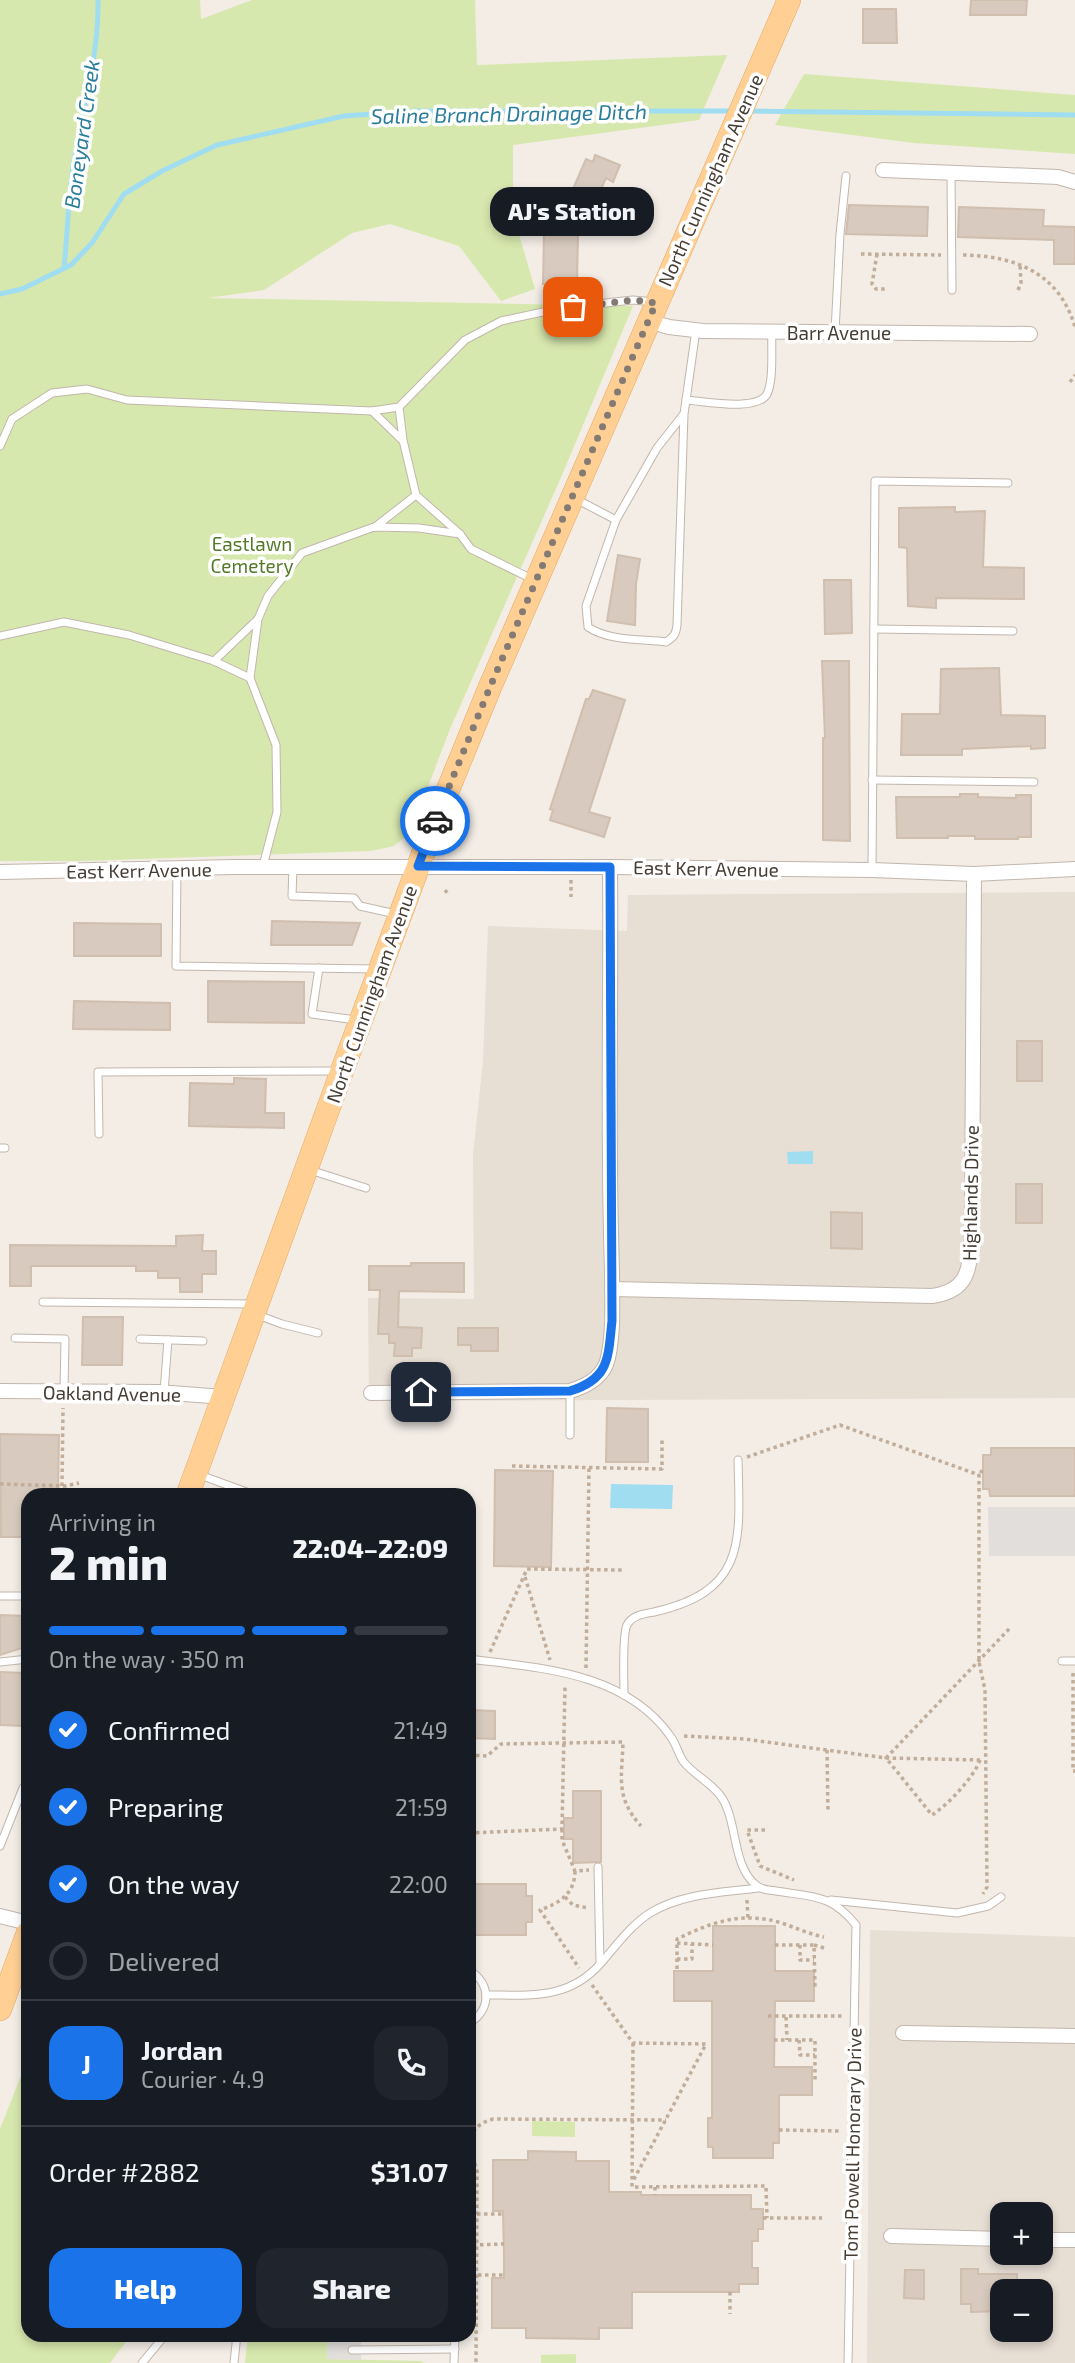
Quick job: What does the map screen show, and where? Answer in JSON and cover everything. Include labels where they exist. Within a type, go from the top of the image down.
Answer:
[{"type":"main road","name":"North Cunningham Avenue","points":[[192,1484],[418,866],[536,581],[789,0]]},
{"type":"main road","points":[[0,2009],[4,1983],[21,1948]]},
{"type":"street","points":[[883,170],[1058,177],[1075,182]]},
{"type":"street","name":"Barr Avenue","points":[[652,312],[669,327],[696,330],[1030,334]]},
{"type":"street","name":"East Kerr Avenue","points":[[0,872],[418,866],[872,870],[974,874],[1075,869]]},
{"type":"street","points":[[371,1393],[570,1391],[586,1386],[597,1378],[608,1359],[612,1289],[610,867]]},
{"type":"street","name":"Highlands Drive","points":[[612,1289],[932,1296],[948,1293],[957,1287],[968,1270],[972,1230],[974,874]]},
{"type":"street","name":"Oakland Avenue","points":[[0,1391],[164,1393],[224,1397]]},
{"type":"street","points":[[0,1916],[21,1921]]},
{"type":"street","points":[[903,2033],[1075,2036]]},
{"type":"street","points":[[891,2236],[990,2239]]},
{"type":"street","points":[[1053,2240],[1075,2240]]},
{"type":"lane","points":[[951,174],[952,289]]},
{"type":"lane","points":[[835,332],[846,176]]},
{"type":"lane","points":[[0,446],[12,419],[52,393],[88,388],[127,400],[372,411],[399,407],[466,340],[500,321],[552,310],[634,300],[652,312]]},
{"type":"lane","points":[[684,414],[657,448],[616,520],[586,606],[588,627],[600,634],[666,642],[676,633],[684,414],[696,330]]},
{"type":"lane","points":[[686,400],[747,405],[761,400],[766,396],[770,383],[772,332]]},
{"type":"lane","points":[[399,407],[403,440],[416,495],[460,534],[471,549],[536,581]]},
{"type":"lane","points":[[372,411],[403,440]]},
{"type":"lane","points":[[872,870],[875,481],[1008,483]]},
{"type":"lane","points":[[263,867],[277,812],[276,746],[250,678],[258,619],[268,596],[302,553],[374,527],[416,495]]},
{"type":"lane","points":[[572,498],[616,520]]},
{"type":"lane","points":[[374,527],[419,528],[460,534]]},
{"type":"lane","points":[[214,662],[258,619]]},
{"type":"lane","points":[[0,636],[64,622],[130,635],[214,662],[250,678]]},
{"type":"lane","points":[[874,629],[1013,631]]},
{"type":"lane","points":[[872,780],[1034,782]]},
{"type":"lane","points":[[293,867],[292,896],[354,898],[360,906],[400,915]]},
{"type":"lane","points":[[177,869],[176,966],[380,969]]},
{"type":"lane","points":[[319,968],[312,1014],[360,1020]]},
{"type":"lane","points":[[99,1134],[98,1072],[342,1070]]},
{"type":"lane","points":[[306,1169],[366,1188]]},
{"type":"lane","points":[[43,1302],[256,1309],[282,1324],[318,1333]]},
{"type":"lane","points":[[15,1338],[65,1339],[64,1391]]},
{"type":"lane","points":[[140,1339],[203,1341]]},
{"type":"lane","points":[[164,1393],[168,1340]]},
{"type":"lane","points":[[570,1391],[570,1435]]},
{"type":"lane","points":[[624,1695],[626,1626],[634,1617],[683,1605],[710,1590],[729,1567],[740,1521],[738,1460]]},
{"type":"lane","points":[[192,1484],[216,1488]]},
{"type":"lane","points":[[0,1596],[21,1596]]},
{"type":"lane","points":[[476,1659],[565,1672],[610,1686],[640,1704],[672,1738],[684,1762],[722,1797],[738,1846],[743,1873],[758,1888]]},
{"type":"lane","points":[[0,1662],[21,1660]]},
{"type":"lane","points":[[1062,1661],[1074,1661]]},
{"type":"lane","points":[[0,1846],[21,1793]]},
{"type":"lane","points":[[598,1868],[600,1964]]},
{"type":"lane","points":[[486,1995],[545,1994],[566,1989],[586,1977],[648,1914],[684,1897],[758,1888],[824,1899],[957,1913],[988,1906],[1001,1898]]},
{"type":"lane","name":"Tom Powell Honorary Drive","points":[[824,1899],[843,1909],[856,1925],[848,2363]]},
{"type":"lane","points":[[476,1975],[484,1984],[486,1995],[482,2012],[476,2017]]},
{"type":"lane","points":[[142,2363],[159,2342]]},
{"type":"lane","points":[[234,2363],[236,2342]]},
{"type":"lane","points":[[454,2363],[455,2342]]},
{"type":"lane","points":[[352,2350],[455,2349]]},
{"type":"path","points":[[862,254],[1008,259],[1030,269],[1051,285],[1067,305],[1075,327]]},
{"type":"path","points":[[877,254],[873,284],[876,289],[885,289]]},
{"type":"path","points":[[1018,290],[1021,283],[1020,265]]},
{"type":"path","points":[[571,878],[571,897]]},
{"type":"path","points":[[62,1486],[63,1408]]},
{"type":"path","points":[[738,1460],[840,1425],[981,1473],[978,1662],[985,1690],[983,1760],[986,1887],[982,1896]]},
{"type":"path","points":[[512,1466],[662,1469],[662,1437]]},
{"type":"path","points":[[586,1679],[589,1468]]},
{"type":"path","points":[[0,1484],[62,1486],[79,1483]]},
{"type":"path","points":[[486,1661],[527,1569],[623,1570]]},
{"type":"path","points":[[524,1575],[554,1670]]},
{"type":"path","points":[[886,1758],[1010,1628]]},
{"type":"path","points":[[1074,1661],[1075,1771]]},
{"type":"path","points":[[565,1672],[562,1840],[575,1871],[575,1882],[556,1905],[540,1910],[581,1970]]},
{"type":"path","points":[[672,1738],[720,1737],[886,1758],[983,1760]]},
{"type":"path","points":[[476,1755],[487,1756],[502,1744],[623,1742],[624,1801],[641,1826]]},
{"type":"path","points":[[827,1750],[828,1813]]},
{"type":"path","points":[[886,1758],[932,1815],[943,1808],[983,1760]]},
{"type":"path","points":[[476,1832],[562,1829]]},
{"type":"path","points":[[765,1830],[747,1829],[760,1866],[800,1882]]},
{"type":"path","points":[[575,1871],[598,1868]]},
{"type":"path","points":[[746,1896],[748,1919]]},
{"type":"path","points":[[565,1897],[572,1905],[599,1908]]},
{"type":"path","points":[[677,1969],[677,1939],[707,1924],[730,1919],[748,1919],[782,1923],[810,1935],[824,1937]]},
{"type":"path","points":[[677,1943],[713,1945]]},
{"type":"path","points":[[677,1959],[692,1959],[692,1944]]},
{"type":"path","points":[[800,1944],[800,1960],[814,1960]]},
{"type":"path","points":[[775,1945],[800,1944],[824,1948]]},
{"type":"path","points":[[814,1945],[815,1987]]},
{"type":"path","points":[[593,1986],[633,2043],[632,2187]]},
{"type":"path","points":[[768,2016],[854,2016]]},
{"type":"path","points":[[786,2017],[786,2040]]},
{"type":"path","points":[[774,2040],[815,2040],[815,2082]]},
{"type":"path","points":[[799,2040],[800,2055],[815,2055]]},
{"type":"path","points":[[632,2187],[706,2044],[633,2043]]},
{"type":"path","points":[[476,2127],[493,2119],[666,2120]]},
{"type":"path","points":[[779,2130],[852,2131]]},
{"type":"path","points":[[476,2166],[476,2229]]},
{"type":"path","points":[[655,2186],[655,2195]]},
{"type":"path","points":[[632,2187],[766,2186],[765,2218],[822,2218]]},
{"type":"path","points":[[477,2214],[503,2214]]},
{"type":"path","points":[[476,2244],[505,2244]]},
{"type":"path","points":[[476,2260],[476,2363]]},
{"type":"path","points":[[477,2275],[504,2275]]},
{"type":"path","points":[[730,2292],[730,2314]]},
{"type":"shaded area","points":[[1075,892],[1075,1398],[369,1401],[368,1298],[474,1299],[473,1155],[483,1061],[488,926],[627,931],[628,895]]},
{"type":"shaded area","points":[[988,1507],[1075,1507],[1075,1556],[989,1556]]},
{"type":"shaded area","points":[[870,1930],[1075,1937],[1075,2363],[867,2363]]},
{"type":"shaded area","points":[[327,2342],[361,2342],[361,2360],[327,2359]]},
{"type":"green space","name":"Eastlawn Cemetery","points":[[0,0],[200,0],[201,19],[252,0],[475,0],[477,65],[727,55],[699,120],[513,145],[513,214],[535,289],[501,301],[459,246],[390,224],[352,233],[264,290],[208,298],[633,306],[450,729],[415,821],[405,837],[394,846],[371,851],[83,861],[0,861]]},
{"type":"green space","points":[[804,74],[1075,95],[1075,154],[914,143],[775,125]]},
{"type":"green space","points":[[21,2076],[21,2342],[126,2342],[110,2363],[0,2363],[0,2129]]},
{"type":"green space","points":[[532,2121],[575,2122],[575,2137],[532,2136]]},
{"type":"green space","points":[[247,2342],[327,2342],[327,2359],[425,2363],[245,2363]]},
{"type":"green space","points":[[576,2354],[576,2363],[541,2363],[541,2355]]},
{"type":"water","points":[[813,1151],[813,1164],[788,1164],[787,1152]]},
{"type":"water","points":[[611,1484],[673,1485],[672,1509],[610,1508]]},
{"type":"building","points":[[971,0],[1027,0],[1026,15],[970,15]]},
{"type":"building","points":[[863,9],[896,9],[897,43],[863,43]]},
{"type":"building","points":[[595,155],[620,165],[613,182],[606,178],[589,216],[566,205],[586,159],[593,162]]},
{"type":"building","points":[[849,205],[928,207],[927,236],[846,234]]},
{"type":"building","points":[[959,207],[1044,210],[1043,226],[1075,227],[1075,264],[1054,264],[1054,240],[958,237]]},
{"type":"building","points":[[544,232],[578,233],[577,284],[543,284]]},
{"type":"building","points":[[955,507],[955,512],[985,511],[983,567],[1024,568],[1024,599],[936,598],[936,608],[908,606],[907,548],[899,547],[899,508]]},
{"type":"building","points":[[618,555],[640,559],[636,584],[635,625],[607,621]]},
{"type":"building","points":[[824,580],[851,580],[852,633],[825,634]]},
{"type":"building","points":[[822,661],[849,661],[850,841],[823,840],[825,738]]},
{"type":"building","points":[[999,668],[1001,715],[1045,716],[1045,748],[1031,749],[1031,746],[962,749],[962,755],[901,755],[902,714],[940,714],[941,669]]},
{"type":"building","points":[[593,690],[625,700],[589,812],[610,818],[604,837],[550,820],[553,810],[550,809],[586,699],[589,699]]},
{"type":"building","points":[[960,794],[1016,798],[1016,795],[1031,795],[1031,837],[897,838],[896,797],[960,797]]},
{"type":"building","points":[[272,921],[360,923],[352,945],[271,945]]},
{"type":"building","points":[[74,923],[161,924],[161,956],[74,956]]},
{"type":"building","points":[[208,981],[304,982],[304,1023],[208,1022]]},
{"type":"building","points":[[74,1001],[170,1003],[170,1030],[73,1029]]},
{"type":"building","points":[[1017,1041],[1042,1041],[1042,1081],[1017,1081]]},
{"type":"building","points":[[234,1078],[266,1079],[265,1113],[284,1113],[284,1128],[189,1126],[190,1083],[234,1084]]},
{"type":"building","points":[[1016,1184],[1042,1184],[1042,1223],[1016,1223]]},
{"type":"building","points":[[831,1212],[862,1213],[862,1249],[831,1248]]},
{"type":"building","points":[[203,1235],[202,1251],[216,1251],[216,1274],[202,1274],[202,1292],[180,1292],[180,1278],[158,1278],[158,1271],[136,1271],[136,1266],[31,1266],[31,1286],[10,1286],[10,1245],[176,1246],[176,1236]]},
{"type":"building","points":[[411,1263],[464,1263],[464,1292],[399,1291],[398,1327],[422,1328],[421,1348],[412,1348],[412,1356],[394,1356],[395,1343],[389,1343],[389,1334],[378,1334],[380,1290],[369,1290],[369,1266],[411,1266]]},
{"type":"building","points":[[83,1317],[123,1317],[122,1365],[82,1365]]},
{"type":"building","points":[[458,1328],[498,1328],[498,1351],[471,1351],[471,1345],[458,1345]]},
{"type":"building","points":[[607,1408],[648,1409],[648,1462],[606,1462]]},
{"type":"building","points":[[0,1434],[59,1435],[58,1488],[21,1488],[21,1537],[1,1537]]},
{"type":"building","points":[[991,1448],[1075,1448],[1075,1496],[990,1496],[989,1489],[983,1489],[983,1455],[991,1455]]},
{"type":"building","points":[[495,1470],[553,1471],[551,1567],[494,1566]]},
{"type":"building","points":[[0,1615],[21,1616],[21,1648],[0,1655]]},
{"type":"building","points":[[0,1672],[21,1673],[21,1726],[0,1725]]},
{"type":"building","points":[[476,1710],[495,1711],[495,1739],[476,1738]]},
{"type":"building","points":[[573,1791],[601,1791],[601,1862],[573,1863],[573,1839],[564,1839],[564,1818],[573,1818]]},
{"type":"building","points":[[476,1884],[526,1884],[526,1896],[532,1896],[532,1922],[526,1922],[526,1935],[476,1935]]},
{"type":"building","points":[[713,1926],[775,1926],[775,1971],[814,1971],[814,2001],[775,2001],[774,2067],[812,2067],[812,2095],[779,2095],[779,2143],[773,2143],[773,2158],[713,2158],[713,2147],[708,2147],[708,2118],[712,2118],[712,2001],[674,2001],[674,1971],[713,1971]]},
{"type":"building","points":[[528,2151],[576,2152],[576,2161],[609,2161],[609,2192],[641,2192],[641,2195],[751,2195],[751,2209],[763,2209],[763,2229],[758,2229],[758,2241],[752,2241],[752,2268],[758,2268],[758,2284],[739,2284],[739,2292],[632,2292],[632,2328],[599,2328],[599,2339],[526,2338],[526,2328],[492,2328],[492,2278],[504,2278],[503,2211],[493,2211],[493,2160],[528,2160]]},
{"type":"building","points":[[961,2269],[978,2269],[978,2274],[1017,2274],[1017,2279],[990,2279],[990,2311],[971,2312],[971,2304],[961,2304]]},
{"type":"building","points":[[905,2270],[924,2270],[924,2299],[904,2298]]},
{"type":"waterway","name":"Boneyard Creek","points":[[64,268],[71,183],[94,59],[98,0]]},
{"type":"waterway","name":"Saline Branch Drainage Ditch","points":[[0,294],[22,289],[71,265],[92,243],[124,194],[162,171],[217,145],[344,116],[414,111],[732,111]]},
{"type":"waterway","name":"Saline Branch Drainage Ditch","points":[[749,111],[1075,115]]},
{"type":"way so far","points":[[435,821],[656,303],[634,300],[573,307]]},
{"type":"place","name":"AJ's Station","points":[[573,307]]},
{"type":"route","points":[[421,1392],[570,1391],[586,1386],[597,1378],[605,1367],[612,1321],[610,867],[418,866],[435,821]]}]
